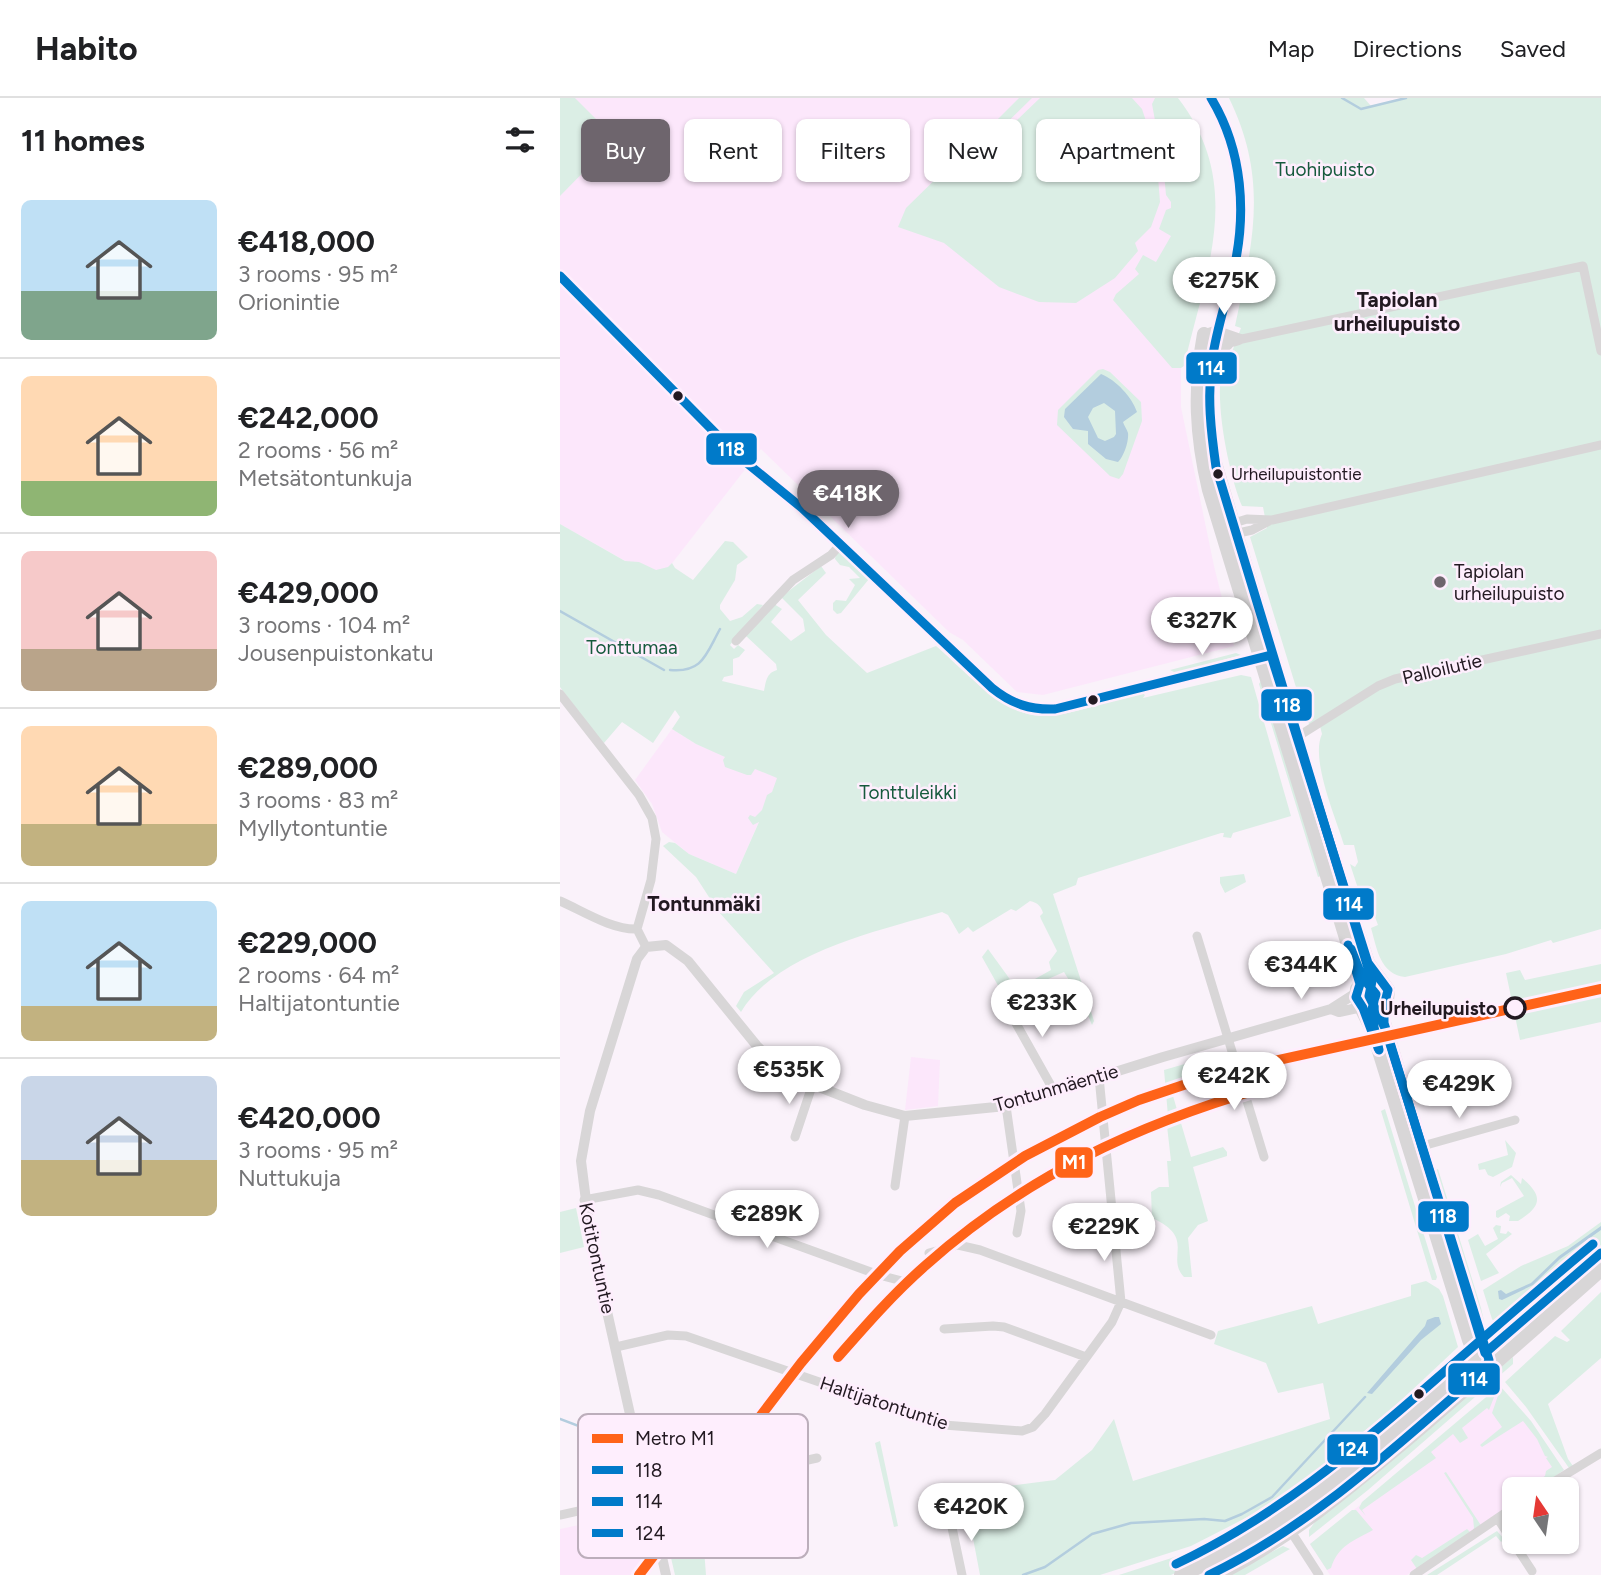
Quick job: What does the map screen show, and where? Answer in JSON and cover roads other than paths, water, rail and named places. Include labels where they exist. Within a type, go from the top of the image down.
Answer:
[{"type":"main road","points":[[1204,334],[1196,387],[1196,410],[1204,470],[1230,529]]},
{"type":"main road","points":[[1227,343],[1210,358],[1209,430],[1230,529],[1360,998],[1415,1148],[1483,1361]]},
{"type":"main road","points":[[1265,657],[1297,737],[1368,963],[1388,989],[1384,1023],[1415,1148]]},
{"type":"main road","points":[[1360,998],[1368,978],[1379,979]]},
{"type":"main road","points":[[1360,998],[1374,1011],[1384,1006]]},
{"type":"main road","points":[[1217,1575],[1287,1526],[1352,1487],[1483,1361],[1601,1253]]},
{"type":"main road","points":[[1483,1361],[1601,1270]]},
{"type":"main road","points":[[1181,1575],[1287,1526]]},
{"type":"street","points":[[1204,334],[1213,341],[1233,344],[1242,339],[1583,266],[1601,351]]},
{"type":"street","points":[[560,276],[737,455],[841,544],[992,688],[1021,707],[1055,709],[1265,657]]},
{"type":"street","points":[[1204,334],[1216,330],[1242,339]]},
{"type":"street","points":[[1230,529],[1252,530],[1272,520],[1601,445]]},
{"type":"street","points":[[736,641],[793,580],[817,565],[841,544]]},
{"type":"street","name":"Palloilutie","points":[[1297,737],[1378,687],[1412,674],[1601,634]]},
{"type":"street","points":[[560,694],[639,795],[652,818],[656,839],[651,880],[637,929],[646,947]]},
{"type":"street","points":[[560,901],[627,929],[637,929]]},
{"type":"street","points":[[1197,936],[1264,1157]]},
{"type":"street","name":"Tontunmäentie","points":[[646,947],[666,945],[688,961],[777,1068],[812,1086],[905,1116],[1006,1106],[1360,998]]},
{"type":"street","name":"Kotitontuntie","points":[[630,1414],[591,1240],[581,1161],[590,1111],[637,958],[646,947]]},
{"type":"street","points":[[1004,1002],[1054,1091]]},
{"type":"street","points":[[1099,1077],[1121,1302]]},
{"type":"street","points":[[795,1137],[812,1086]]},
{"type":"street","points":[[1006,1106],[1021,1211],[1017,1233]]},
{"type":"street","points":[[895,1186],[905,1116]]},
{"type":"street","points":[[1415,1148],[1515,1120]]},
{"type":"street","points":[[584,1200],[638,1191],[659,1195],[902,1281]]},
{"type":"street","points":[[929,1253],[958,1245],[980,1250],[1211,1335]]},
{"type":"street","name":"Haltijatontuntie","points":[[616,1347],[668,1335],[686,1336],[944,1425],[1022,1431],[1033,1427],[1045,1414],[1112,1322],[1121,1302]]},
{"type":"street","points":[[944,1329],[1004,1327],[1086,1357]]},
{"type":"street","points":[[1561,1477],[1601,1452]]},
{"type":"street","points":[[808,1460],[817,1458]]},
{"type":"street","points":[[560,1515],[578,1511]]},
{"type":"street","points":[[1414,1575],[1502,1515]]},
{"type":"street","points":[[950,1518],[962,1575]]},
{"type":"street","points":[[1497,1519],[1532,1571]]},
{"type":"street","points":[[1287,1526],[1319,1575]]},
{"type":"water","points":[[1101,374],[1123,390],[1137,412],[1123,422],[1128,440],[1118,462],[1106,459],[1088,444],[1088,431],[1073,429],[1064,417],[1065,409]],"holes":[[[1104,403],[1115,411],[1116,434],[1105,441],[1098,438],[1088,417],[1093,408]]]},
{"type":"water","points":[[1601,1226],[1601,1230],[1560,1259],[1533,1285],[1499,1299],[1498,1291],[1506,1294],[1531,1283],[1559,1256]]},
{"type":"water","points":[[1439,1317],[1441,1324],[1421,1340],[1372,1394],[1367,1393],[1425,1326],[1427,1320]]},
{"type":"waterway","points":[[1342,98],[1361,109],[1406,98]]},
{"type":"waterway","points":[[560,611],[664,670]]},
{"type":"waterway","points":[[670,670],[697,665],[707,654],[720,629]]},
{"type":"waterway","points":[[1023,1575],[1045,1567],[1092,1534],[1131,1523],[1204,1519],[1225,1521],[1242,1514],[1272,1497],[1365,1397]]},
{"type":"waterway","points":[[560,1419],[578,1426]]},
{"type":"metro line","name":"M1","points":[[762,1414],[859,1294],[900,1251],[955,1203],[1025,1156],[1100,1117],[1139,1100],[1219,1073],[1601,989]]},
{"type":"metro line","name":"M1","points":[[838,1357],[914,1276],[964,1233],[1003,1205],[1084,1157],[1127,1137],[1263,1088]]},
{"type":"metro line","name":"M1","points":[[639,1575],[652,1558]]},
{"type":"place","name":"Urheilupuistontie","points":[[1218,474]]},
{"type":"place","name":"Tapiolan urheilupuisto","points":[[1440,582]]},
{"type":"place","name":"Urheilupuisto","points":[[1515,1008]]},
{"type":"district","name":"Tapiolan urheilupuisto","points":[[1397,311]]},
{"type":"district","name":"Tontunmäki","points":[[704,903]]},
{"type":"park label","name":"Tuohipuisto","points":[[1325,169]]},
{"type":"park label","name":"Tonttumaa","points":[[632,647]]},
{"type":"park label","name":"Tonttuleikki","points":[[908,792]]}]
